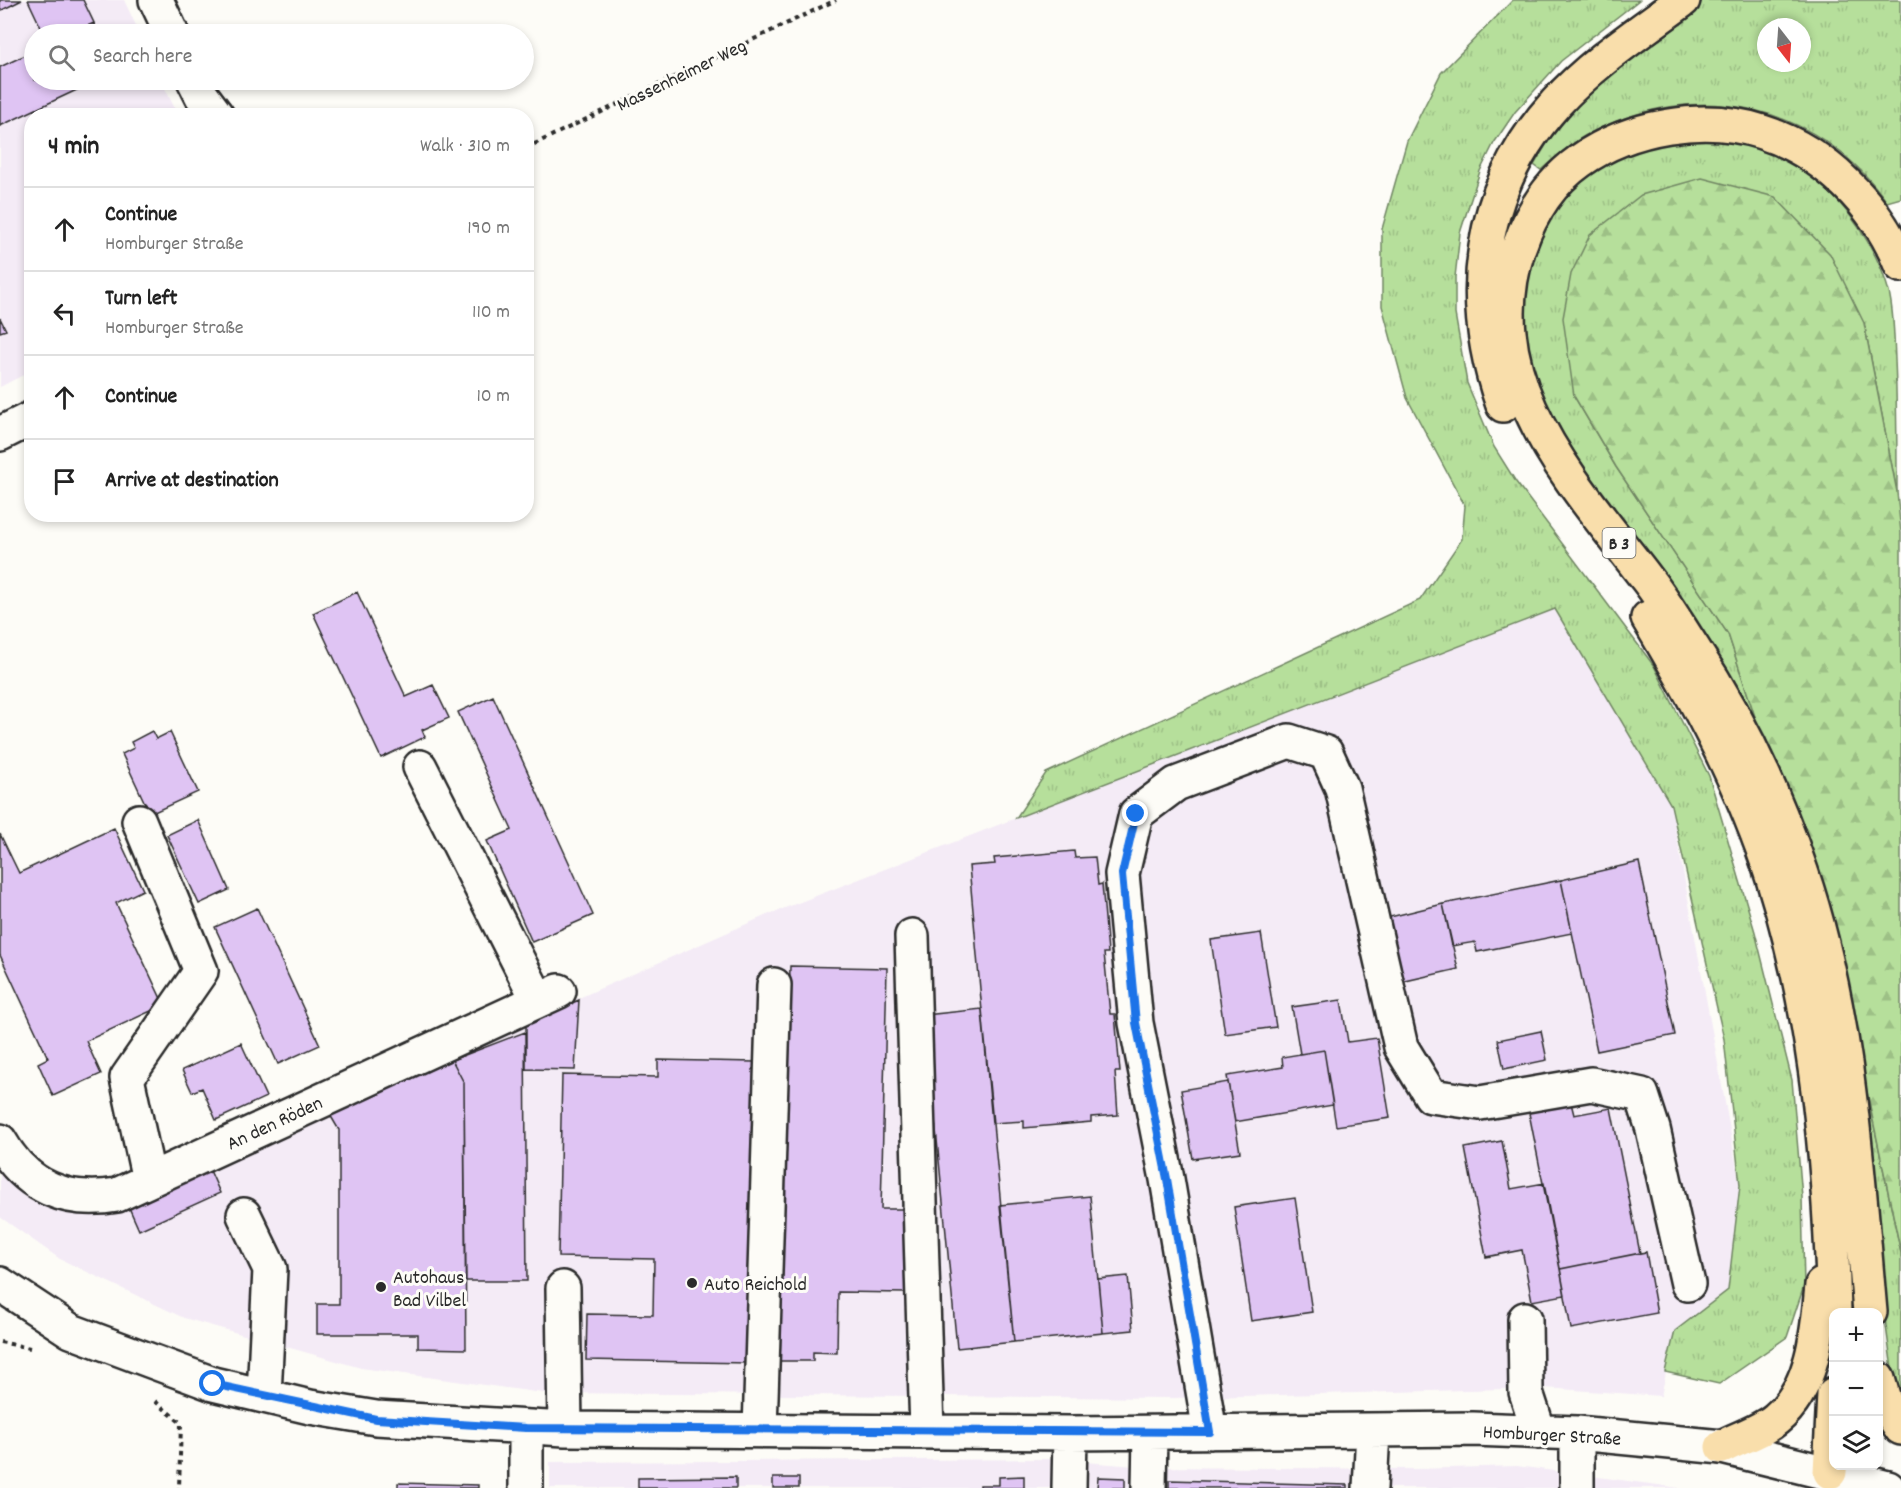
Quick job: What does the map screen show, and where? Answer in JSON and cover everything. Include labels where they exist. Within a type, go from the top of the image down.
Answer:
[{"type":"highway","points":[[1683,0],[1579,80],[1556,103],[1517,156],[1505,181],[1486,238],[1481,278],[1485,343],[1492,375],[1517,434],[1648,617],[1704,715],[1748,815],[1772,878],[1807,1018],[1820,1109],[1829,1212],[1834,1308]]},
{"type":"highway","name":"B 3","points":[[1870,1308],[1856,1157],[1838,1021],[1820,940],[1801,871],[1754,758],[1714,681],[1650,583],[1582,497],[1525,402],[1514,370],[1509,337],[1510,297],[1515,262],[1525,231],[1548,190],[1561,175],[1591,153],[1616,141],[1664,128],[1692,124],[1748,127],[1793,143],[1817,159],[1858,195],[1892,244],[1901,266]]},
{"type":"highway","points":[[1722,1447],[1775,1420],[1793,1402],[1805,1376],[1819,1319],[1829,1212]]},
{"type":"highway","points":[[1883,1396],[1901,1428]]},
{"type":"highway","points":[[1832,1475],[1833,1416]]},
{"type":"street","points":[[156,0],[167,24]]},
{"type":"street","points":[[199,90],[211,108]]},
{"type":"street","points":[[0,434],[24,422]]},
{"type":"street","points":[[1210,1432],[1167,1179],[1136,1023],[1122,874],[1136,814],[1176,784],[1289,741],[1326,753],[1341,788],[1401,1047],[1431,1096],[1480,1103],[1591,1084],[1642,1095],[1653,1129],[1688,1284]]},
{"type":"street","name":"An den Röden","points":[[0,1141],[19,1167],[40,1186],[51,1191],[94,1199],[117,1195],[548,995],[420,766]]},
{"type":"street","points":[[139,821],[201,971],[128,1078],[149,1180]]},
{"type":"street","points":[[912,936],[927,1432]]},
{"type":"street","points":[[759,1430],[774,985]]},
{"type":"street","points":[[244,1215],[270,1269],[264,1396]]},
{"type":"street","name":"Homburger Straße","points":[[0,1284],[71,1331],[213,1384],[376,1419],[565,1429],[1070,1433],[1473,1429],[1577,1433],[1722,1447],[1888,1488]]},
{"type":"street","points":[[563,1288],[565,1429]]},
{"type":"street","points":[[1525,1320],[1526,1392],[1539,1432]]},
{"type":"street","points":[[526,1428],[526,1488]]},
{"type":"street","points":[[1370,1488],[1373,1431]]},
{"type":"street","points":[[1069,1488],[1070,1433]]},
{"type":"street","points":[[1149,1488],[1150,1433]]},
{"type":"street","points":[[1577,1433],[1577,1488]]},
{"type":"path","name":"Massenheimer Weg","points":[[534,144],[836,0]]},
{"type":"path","points":[[0,1342],[31,1348]]},
{"type":"path","points":[[151,1397],[181,1424],[179,1488]]},
{"type":"shaded area","points":[[0,0],[124,0],[135,24],[24,24],[24,90],[166,90],[175,108],[24,108],[24,375],[0,387]]},
{"type":"shaded area","points":[[1555,608],[1671,805],[1740,1185],[1728,1290],[1675,1331],[1661,1396],[1544,1388],[1172,1398],[543,1393],[361,1368],[184,1318],[60,1259],[0,1217],[0,1151],[109,1205],[767,915]]},
{"type":"shaded area","points":[[1048,1459],[1148,1467],[1414,1469],[1517,1466],[1680,1488],[550,1488],[550,1462]]},
{"type":"green space","points":[[1513,0],[1639,0],[1561,61],[1515,112],[1494,143],[1480,171],[1460,233],[1455,277],[1455,314],[1467,383],[1494,447],[1516,482],[1654,666],[1709,776],[1755,932],[1792,1080],[1802,1197],[1804,1286],[1787,1337],[1719,1384],[1665,1372],[1675,1331],[1728,1290],[1740,1185],[1724,1039],[1671,805],[1555,609],[1016,818],[1046,773],[1420,600],[1462,539],[1465,506],[1407,398],[1382,306],[1382,229],[1407,141],[1441,73]]},
{"type":"green space","points":[[1703,0],[1900,0],[1901,198],[1887,202],[1858,168],[1826,142],[1790,122],[1752,110],[1712,104],[1670,107],[1629,116],[1588,134],[1564,150],[1541,170],[1534,165],[1549,140],[1600,77]]},
{"type":"green space","points":[[1696,139],[1728,139],[1760,147],[1786,159],[1809,175],[1851,216],[1867,240],[1880,266],[1892,308],[1897,492],[1864,323],[1574,396],[1616,467],[1728,634],[1763,741],[1564,443],[1533,373],[1523,327],[1526,280],[1532,256],[1541,233],[1567,192],[1584,175],[1614,157],[1649,147]]},
{"type":"green space","points":[[1702,178],[1775,197],[1830,254],[1864,323],[1897,492],[1901,533],[1901,1253],[1855,1035],[1806,835],[1763,741],[1728,634],[1616,467],[1574,396],[1563,318],[1571,274],[1590,235],[1641,195]]},
{"type":"green space","points":[[1855,1035],[1901,1253],[1901,1397],[1892,1369],[1875,1247]]},
{"type":"building","points":[[0,0],[22,0],[0,11]]},
{"type":"building","points":[[28,0],[83,0],[94,23],[92,24],[39,24]]},
{"type":"building","points":[[24,56],[24,90],[77,90],[38,108],[24,108],[24,115],[0,126],[0,67]]},
{"type":"building","points":[[0,318],[6,330],[0,332]]},
{"type":"building","points":[[357,592],[406,697],[433,685],[449,718],[422,730],[425,737],[381,758],[313,613]]},
{"type":"building","points":[[493,696],[593,915],[532,942],[487,841],[512,830],[458,712]]},
{"type":"building","points":[[152,731],[156,739],[170,732],[198,792],[150,814],[122,754],[134,748],[131,742]]},
{"type":"building","points":[[198,820],[229,890],[199,904],[167,835]]},
{"type":"building","points":[[114,828],[143,890],[116,903],[164,1005],[86,1041],[101,1074],[53,1096],[38,1063],[48,1058],[0,955],[0,834],[19,873]]},
{"type":"building","points":[[1074,851],[1075,858],[1095,857],[1098,885],[1102,884],[1108,953],[1104,953],[1110,1014],[1115,1014],[1120,1072],[1115,1072],[1118,1115],[1091,1117],[1091,1122],[1024,1128],[1024,1121],[992,1123],[969,866],[995,864],[994,858]]},
{"type":"building","points":[[1639,862],[1675,1035],[1597,1051],[1561,880]]},
{"type":"building","points":[[1561,880],[1572,933],[1477,952],[1475,942],[1452,946],[1443,904]]},
{"type":"building","points":[[1443,904],[1458,969],[1401,982],[1386,918]]},
{"type":"building","points":[[257,908],[320,1045],[278,1064],[215,927]]},
{"type":"building","points":[[1261,933],[1276,1027],[1225,1034],[1211,940]]},
{"type":"building","points":[[790,966],[887,968],[881,1209],[909,1209],[906,1293],[838,1292],[837,1353],[813,1352],[813,1361],[780,1361]]},
{"type":"building","points":[[579,1000],[575,1070],[526,1069],[526,1023]]},
{"type":"building","points":[[1341,1000],[1348,1042],[1377,1038],[1390,1118],[1336,1126],[1324,1050],[1300,1054],[1292,1007]]},
{"type":"building","points":[[982,1009],[1014,1342],[957,1348],[925,1015]]},
{"type":"building","points":[[1541,1031],[1547,1060],[1504,1069],[1498,1040]]},
{"type":"building","points":[[525,1032],[527,1281],[466,1281],[464,1083],[452,1060]]},
{"type":"building","points":[[241,1043],[266,1097],[216,1120],[202,1088],[192,1092],[182,1070]]},
{"type":"building","points":[[1324,1050],[1333,1105],[1235,1122],[1227,1076],[1283,1067],[1282,1057]]},
{"type":"building","points":[[452,1060],[464,1083],[466,1349],[418,1348],[418,1334],[317,1334],[317,1304],[339,1304],[339,1130],[329,1113]]},
{"type":"building","points":[[658,1060],[755,1062],[748,1363],[586,1360],[587,1314],[653,1315],[654,1259],[558,1257],[562,1075],[658,1077]]},
{"type":"building","points":[[1228,1082],[1240,1152],[1193,1159],[1181,1090]]},
{"type":"building","points":[[1570,1099],[1574,1115],[1611,1108],[1640,1253],[1560,1269],[1528,1108]]},
{"type":"building","points":[[1502,1141],[1511,1189],[1544,1183],[1565,1295],[1532,1301],[1522,1250],[1486,1257],[1465,1148]]},
{"type":"building","points":[[208,1166],[220,1193],[139,1230],[127,1203]]},
{"type":"building","points":[[1090,1196],[1103,1333],[1014,1342],[1000,1205]]},
{"type":"building","points":[[1295,1198],[1312,1312],[1251,1321],[1234,1207]]},
{"type":"building","points":[[1646,1252],[1657,1313],[1571,1329],[1560,1269]]},
{"type":"building","points":[[1128,1276],[1133,1330],[1103,1333],[1098,1279]]},
{"type":"building","points":[[1024,1476],[1024,1488],[980,1488],[980,1485],[999,1485],[999,1477]]},
{"type":"building","points":[[736,1477],[736,1488],[638,1488],[638,1478]]},
{"type":"building","points":[[1098,1477],[1125,1478],[1125,1488],[1097,1488]]},
{"type":"building","points":[[773,1478],[799,1478],[799,1488],[773,1488]]},
{"type":"building","points":[[1169,1480],[1348,1485],[1348,1488],[1169,1488]]},
{"type":"building","points":[[398,1483],[478,1485],[478,1488],[398,1488]]},
{"type":"place","name":"Auto Reichold","points":[[692,1283]]},
{"type":"place","name":"Autohaus Bad Vilbel","points":[[381,1287]]},
{"type":"route","points":[[213,1384],[310,1407],[376,1419],[526,1428],[1070,1433],[1210,1432],[1167,1179],[1136,1023],[1122,874],[1136,814]]}]
